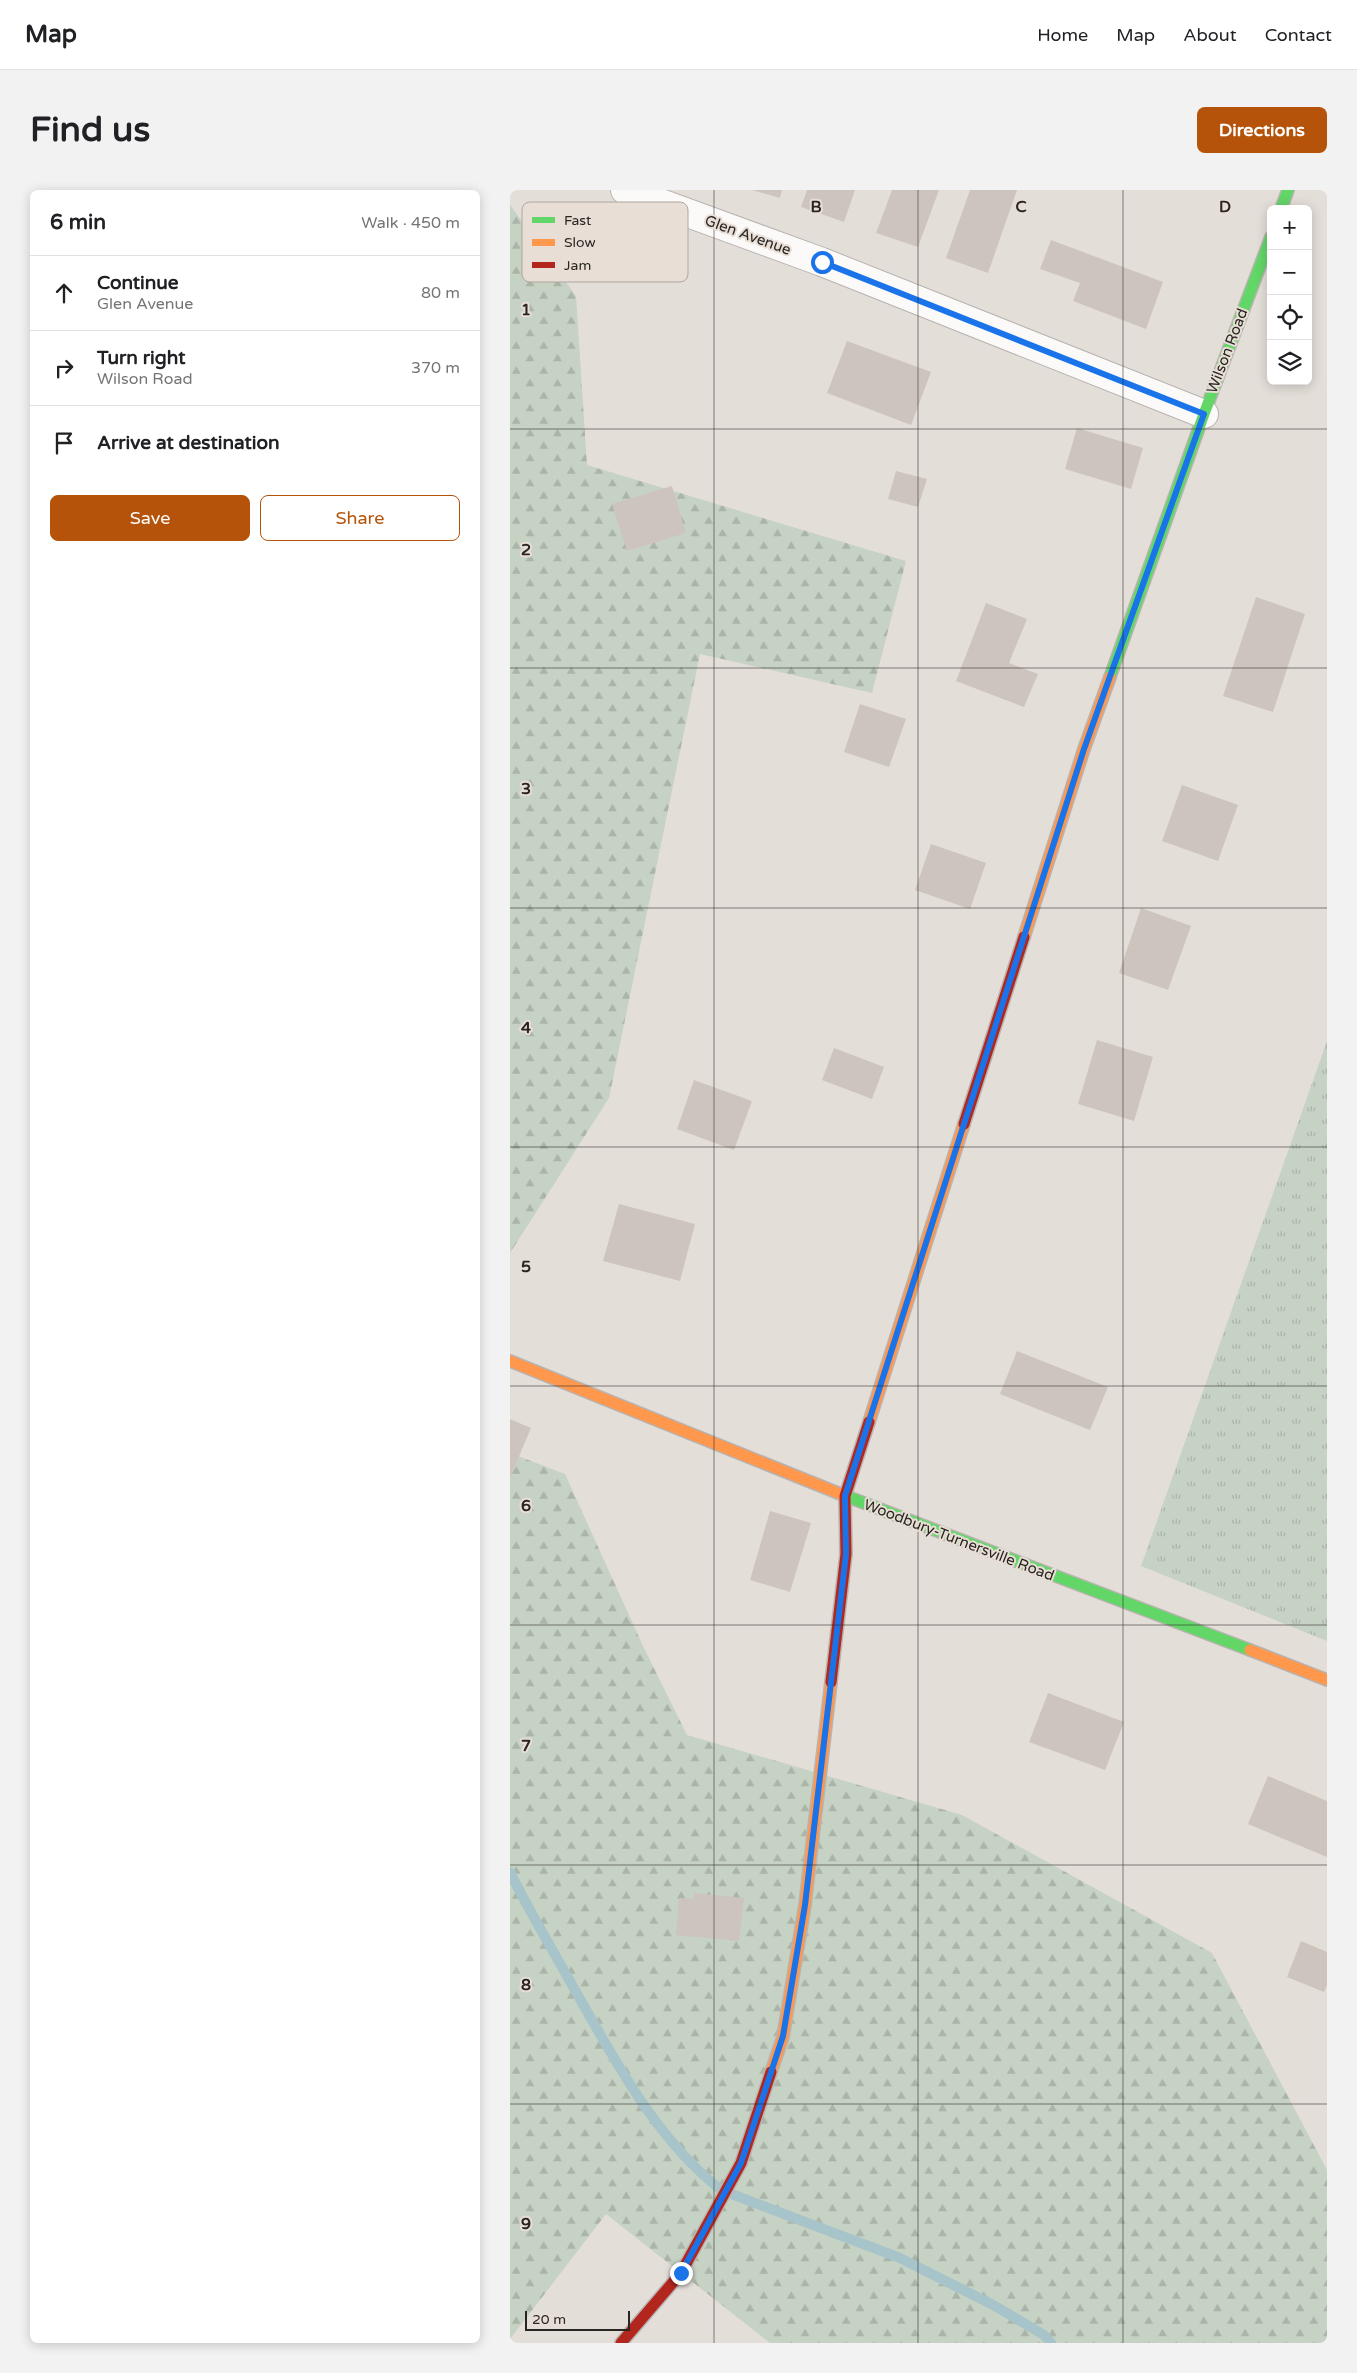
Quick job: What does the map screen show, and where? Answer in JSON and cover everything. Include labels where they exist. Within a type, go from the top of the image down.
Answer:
[{"type":"street","name":"Glen Avenue","points":[[626,190],[659,202]]},
{"type":"street","points":[[1282,205],[1288,190]]},
{"type":"street","name":"Glen Avenue","points":[[688,213],[822,262],[1204,414]]},
{"type":"street","name":"Wilson Road","points":[[620,2343],[681,2273],[741,2163],[783,2036],[805,1905],[845,1564],[845,1496],[1084,749],[1204,414],[1267,248]]},
{"type":"street","name":"Woodbury-Turnersville Road","points":[[510,1361],[845,1496],[1327,1680]]},
{"type":"green space","points":[[510,205],[522,222],[522,282],[566,282],[576,296],[587,465],[906,561],[872,693],[700,654],[609,1098],[510,1253]]},
{"type":"green space","points":[[1327,1041],[1327,1641],[1141,1566]]},
{"type":"green space","points":[[510,1453],[565,1474],[643,1646],[687,1735],[962,1815],[1212,1953],[1327,2170],[1327,2343],[770,2343],[606,2214],[510,2339]]},
{"type":"building","points":[[752,190],[782,190],[780,198]]},
{"type":"building","points":[[807,190],[855,190],[844,222],[801,207]]},
{"type":"building","points":[[892,190],[939,190],[918,247],[876,233]]},
{"type":"building","points":[[970,190],[1017,190],[988,273],[946,258]]},
{"type":"building","points":[[1051,240],[1163,282],[1146,329],[1073,301],[1080,283],[1040,269]]},
{"type":"building","points":[[847,341],[931,372],[911,425],[827,393]]},
{"type":"building","points":[[1077,428],[1143,448],[1131,489],[1065,469]]},
{"type":"building","points":[[896,471],[927,479],[918,507],[888,499]]},
{"type":"building","points":[[672,486],[686,533],[627,551],[612,504]]},
{"type":"building","points":[[1256,597],[1305,614],[1273,712],[1223,696]]},
{"type":"building","points":[[986,603],[1027,619],[1009,663],[1038,674],[1024,707],[956,681]]},
{"type":"building","points":[[860,704],[906,719],[889,767],[844,752]]},
{"type":"building","points":[[1182,785],[1238,805],[1218,861],[1162,841]]},
{"type":"building","points":[[931,844],[986,863],[970,909],[915,890]]},
{"type":"building","points":[[1141,908],[1191,926],[1168,990],[1119,973]]},
{"type":"building","points":[[1097,1040],[1153,1057],[1134,1121],[1078,1104]]},
{"type":"building","points":[[834,1048],[884,1067],[872,1099],[822,1080]]},
{"type":"building","points":[[694,1080],[752,1101],[734,1150],[677,1129]]},
{"type":"building","points":[[619,1204],[695,1224],[680,1281],[603,1261]]},
{"type":"building","points":[[1017,1351],[1108,1387],[1090,1430],[1000,1394]]},
{"type":"building","points":[[510,1419],[531,1428],[510,1478]]},
{"type":"building","points":[[770,1511],[811,1523],[790,1592],[750,1580]]},
{"type":"building","points":[[1048,1693],[1124,1722],[1105,1770],[1029,1742]]},
{"type":"building","points":[[1268,1776],[1327,1801],[1327,1857],[1248,1824]]},
{"type":"building","points":[[694,1893],[744,1898],[739,1941],[676,1935],[679,1898],[693,1899]]},
{"type":"building","points":[[1301,1941],[1327,1952],[1327,1985],[1324,1992],[1287,1977]]},
{"type":"waterway","points":[[510,1872],[622,2072],[657,2123],[698,2170],[721,2190],[900,2258],[995,2306],[1044,2335],[1051,2343]]},
{"type":"traffic: fast","points":[[1282,205],[1288,190]]},
{"type":"traffic: fast","points":[[1110,677],[1204,414],[1267,248]]},
{"type":"traffic: fast","points":[[843,1495],[1250,1650]]},
{"type":"traffic: slow","points":[[1024,937],[1084,749],[1110,677]]},
{"type":"traffic: slow","points":[[869,1422],[964,1124]]},
{"type":"traffic: slow","points":[[510,1361],[843,1495]]},
{"type":"traffic: slow","points":[[1250,1650],[1327,1680]]},
{"type":"traffic: slow","points":[[771,2072],[783,2037],[805,1905],[831,1682]]},
{"type":"traffic: jam","points":[[964,1124],[1024,937]]},
{"type":"traffic: jam","points":[[831,1682],[846,1554],[845,1496],[869,1422]]},
{"type":"traffic: jam","points":[[621,2343],[681,2273],[741,2163],[771,2072]]},
{"type":"route","points":[[681,2273],[741,2163],[783,2036],[805,1905],[846,1554],[845,1496],[1084,749],[1204,414],[822,262]]}]
